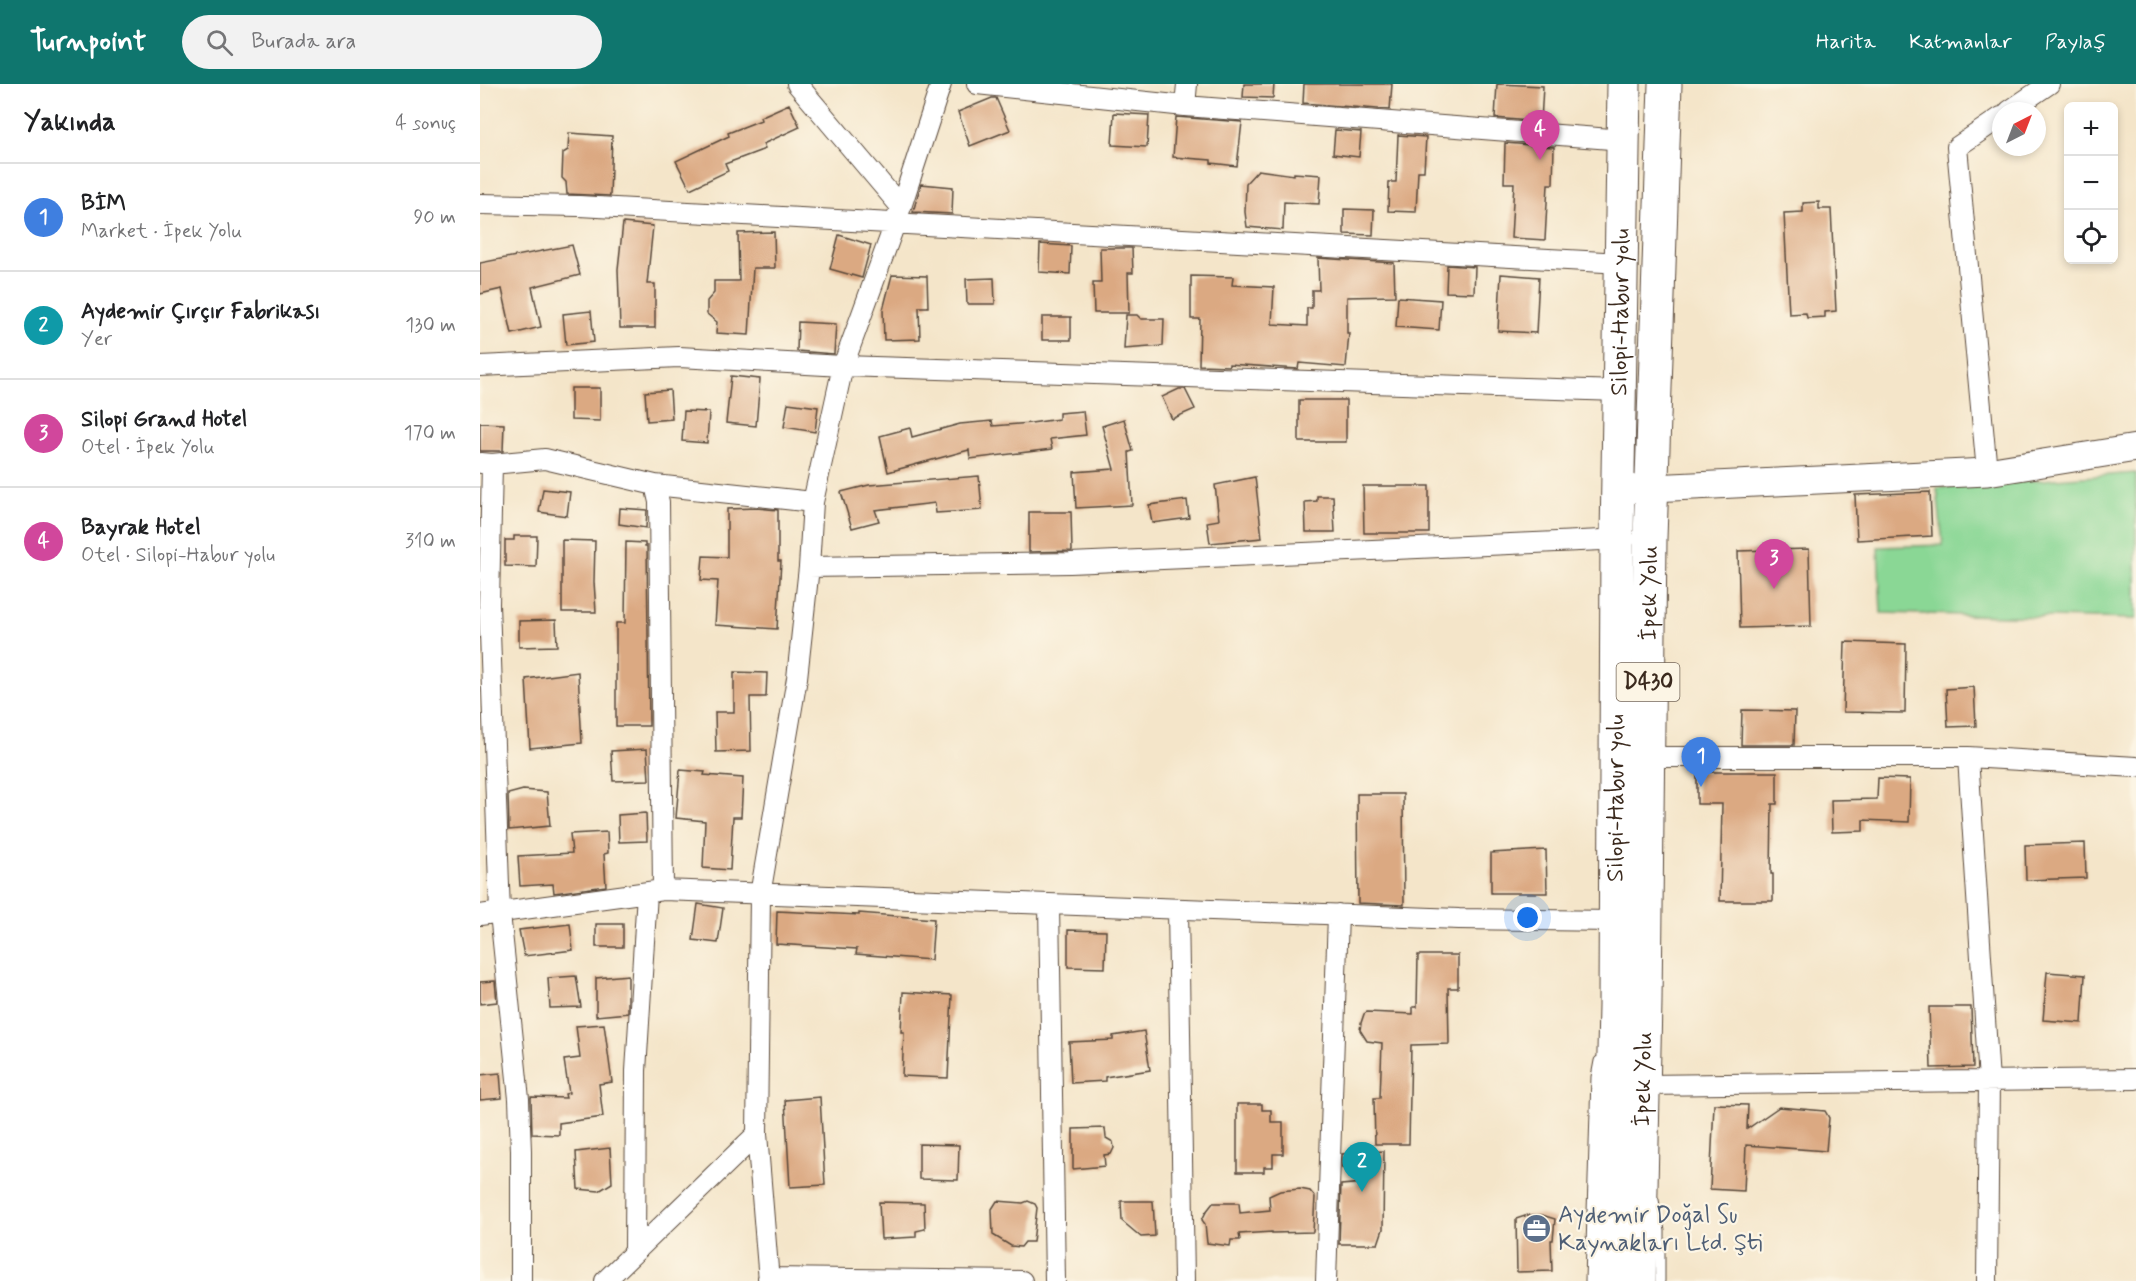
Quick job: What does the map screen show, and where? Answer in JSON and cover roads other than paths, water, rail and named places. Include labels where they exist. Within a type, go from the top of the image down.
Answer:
[{"type":"highway","name":"İpek Yolu","points":[[1639,1281],[1644,1085],[1650,539],[1665,84]]},
{"type":"highway","name":"Silopi-Habur yolu","points":[[1609,1281],[1615,1006],[1617,539],[1624,92]]},
{"type":"street","points":[[797,84],[898,215]]},
{"type":"street","points":[[941,84],[898,215],[843,366],[813,502],[809,567],[797,678],[760,895],[757,1134],[769,1279],[1022,1281]]},
{"type":"street","points":[[977,84],[1185,106],[1624,140]]},
{"type":"street","points":[[1185,106],[1186,84]]},
{"type":"street","points":[[2022,102],[2049,84]]},
{"type":"street","points":[[1987,472],[1957,147],[1992,123]]},
{"type":"street","points":[[480,204],[898,215],[1622,263]]},
{"type":"street","points":[[480,366],[680,357],[843,366],[1619,391]]},
{"type":"street","points":[[1618,489],[1987,472],[2136,448]]},
{"type":"street","points":[[521,1281],[519,1109],[500,913],[486,463],[545,459],[656,485],[813,502]]},
{"type":"street","points":[[635,1252],[636,1071],[655,892],[659,502],[656,485]]},
{"type":"street","points":[[809,567],[1071,563],[1650,539]]},
{"type":"street","points":[[1647,757],[1968,757],[2136,767]]},
{"type":"street","points":[[1968,757],[1989,1082],[1987,1281]]},
{"type":"street","points":[[480,915],[655,892],[1459,919],[1614,921]]},
{"type":"street","points":[[1049,905],[1055,1281]]},
{"type":"street","points":[[1178,909],[1184,1281]]},
{"type":"street","points":[[1326,1281],[1338,914]]},
{"type":"street","points":[[1644,1085],[2136,1079]]},
{"type":"street","points":[[605,1281],[757,1134]]},
{"type":"lane","points":[[1604,1037],[1615,1006]]},
{"type":"lane","points":[[1590,1281],[1596,1077],[1600,1053]]},
{"type":"lane","points":[[1641,1172],[1651,1191],[1657,1210],[1660,1231],[1660,1281]]},
{"type":"place","name":"Bayrak Hotel","points":[[1540,160]]},
{"type":"place","name":"Silopi Grand Hotel","points":[[1774,589]]},
{"type":"place","name":"BİM","points":[[1701,787]]},
{"type":"place","name":"Aydemir Çırçır Fabrikası","points":[[1362,1192]]},
{"type":"place","name":"Aydemir Doğal Su Kaynakları Ltd. Şti","points":[[1537,1229]]}]
